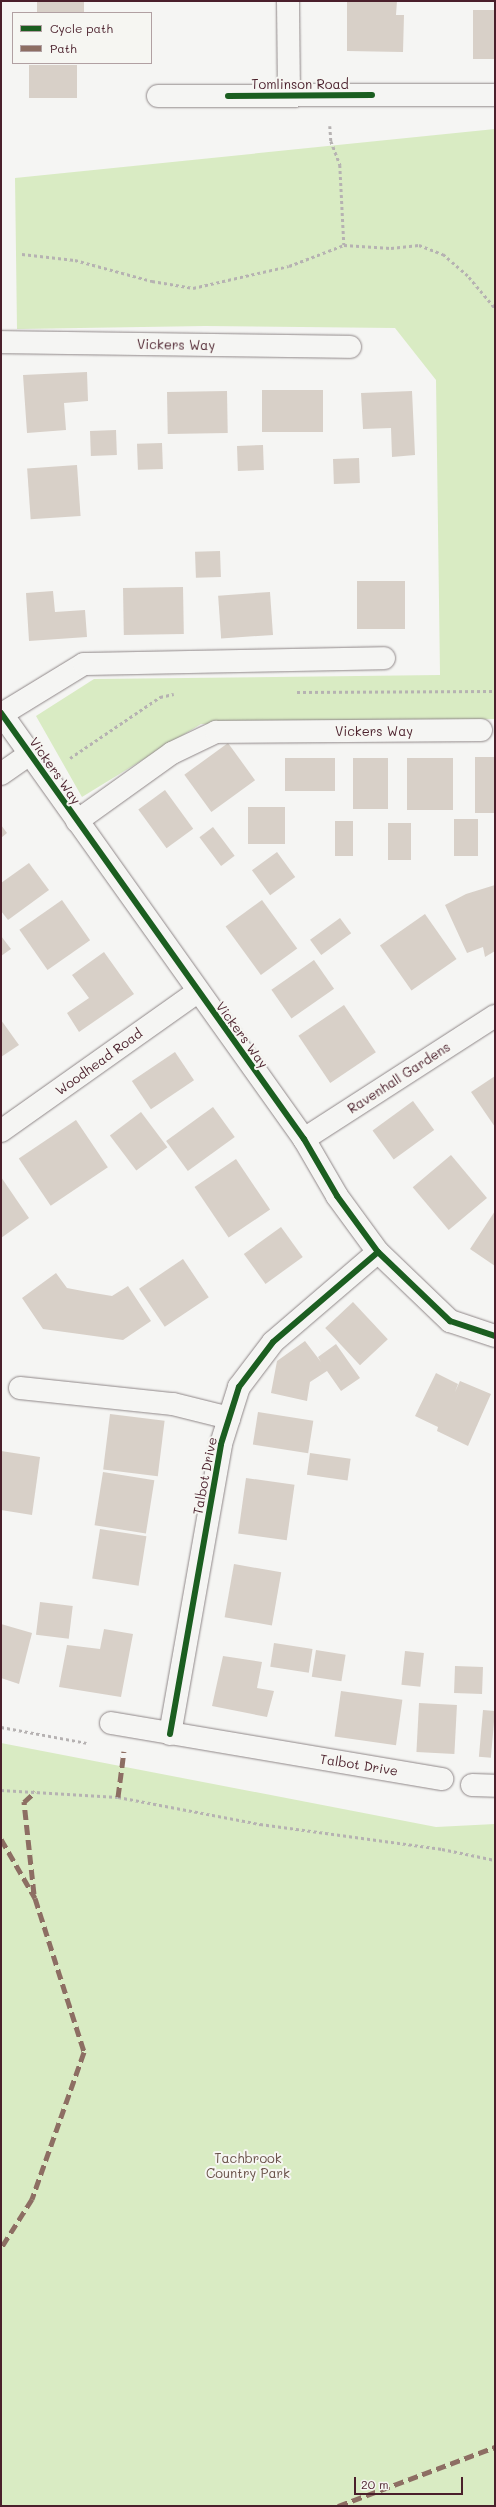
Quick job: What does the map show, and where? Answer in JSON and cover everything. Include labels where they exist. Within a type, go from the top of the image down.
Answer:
[{"type":"street","name":"Tomlinson Road","points":[[288,1],[290,94]]},
{"type":"street","name":"Tomlinson Road","points":[[158,96],[290,94],[495,95]]},
{"type":"street","name":"Vickers Way","points":[[1,342],[350,347]]},
{"type":"street","name":"Vickers Way","points":[[384,658],[84,664],[1,713],[197,992],[304,1139],[337,1196],[378,1252],[450,1321],[495,1336]]},
{"type":"street","name":"Vickers Way","points":[[77,821],[172,753],[216,732],[481,730]]},
{"type":"street","name":"Vickers Way","points":[[1,774],[30,754]]},
{"type":"street","name":"Woodhead Road","points":[[1,1131],[197,992]]},
{"type":"street","name":"Ravenhall Gardens","points":[[304,1139],[495,1016]]},
{"type":"street","name":"Talbot Drive","points":[[170,1734],[221,1444],[239,1387],[273,1342],[378,1252]]},
{"type":"street","points":[[20,1388],[173,1404],[229,1418]]},
{"type":"street","name":"Talbot Drive","points":[[111,1723],[442,1779]]},
{"type":"street","points":[[472,1785],[495,1786]]},
{"type":"path","points":[[329,95],[331,141],[340,164],[344,245]]},
{"type":"path","points":[[22,254],[75,260],[152,281],[193,288],[289,266],[344,245],[391,248],[419,244],[443,254],[469,277],[495,308]]},
{"type":"path","points":[[1,1790],[118,1798],[260,1824],[442,1850],[495,1860]]},
{"type":"green space","points":[[495,129],[495,719],[201,724],[82,797],[36,716],[94,679],[440,675],[436,380],[395,328],[205,326],[17,329],[15,178]]},
{"type":"green space","name":"Tachbrook Country Park","points":[[1,1743],[436,1827],[495,1824],[495,2506],[1,2506]]},
{"type":"building","points":[[37,1],[84,1],[84,12],[37,12]]},
{"type":"building","points":[[347,1],[397,1],[396,15],[404,15],[403,52],[347,51]]},
{"type":"building","points":[[473,10],[495,10],[495,59],[473,59]]},
{"type":"building","points":[[29,65],[77,65],[77,98],[29,98]]},
{"type":"building","points":[[87,372],[88,401],[64,403],[66,430],[27,433],[23,375]]},
{"type":"building","points":[[262,390],[323,390],[323,432],[262,432]]},
{"type":"building","points":[[227,391],[228,433],[168,434],[167,392]]},
{"type":"building","points":[[412,391],[415,455],[392,457],[391,428],[363,429],[361,393]]},
{"type":"building","points":[[116,430],[117,455],[91,456],[90,431]]},
{"type":"building","points":[[162,443],[163,469],[138,470],[137,444]]},
{"type":"building","points":[[263,445],[264,470],[238,471],[237,446]]},
{"type":"building","points":[[359,458],[360,483],[334,484],[333,459]]},
{"type":"building","points":[[77,465],[81,516],[31,519],[27,468]]},
{"type":"building","points":[[220,551],[221,577],[196,578],[195,552]]},
{"type":"building","points":[[357,581],[405,581],[405,629],[357,629]]},
{"type":"building","points":[[183,587],[184,634],[124,635],[123,588]]},
{"type":"building","points":[[53,591],[55,612],[85,610],[87,637],[29,641],[26,593]]},
{"type":"building","points":[[270,592],[273,635],[221,639],[218,596]]},
{"type":"building","points":[[228,743],[255,780],[211,812],[184,775]]},
{"type":"building","points":[[475,757],[495,757],[495,813],[475,813]]},
{"type":"building","points":[[285,758],[335,758],[335,791],[285,791]]},
{"type":"building","points":[[353,758],[388,758],[388,809],[353,809]]},
{"type":"building","points":[[407,758],[453,758],[453,810],[407,810]]},
{"type":"building","points":[[165,790],[193,829],[167,848],[138,809]]},
{"type":"building","points":[[248,807],[285,807],[285,844],[248,844]]},
{"type":"building","points":[[454,819],[478,819],[478,856],[454,856]]},
{"type":"building","points":[[335,821],[353,821],[353,856],[335,856]]},
{"type":"building","points":[[388,823],[411,823],[411,860],[388,860]]},
{"type":"building","points":[[1,825],[7,833],[1,838]]},
{"type":"building","points":[[213,827],[235,856],[221,866],[199,837]]},
{"type":"building","points":[[277,852],[295,877],[270,895],[252,870]]},
{"type":"building","points":[[29,863],[49,890],[8,920],[1,911],[1,883]]},
{"type":"building","points":[[495,885],[495,951],[485,957],[483,947],[467,953],[445,905],[466,894]]},
{"type":"building","points":[[62,900],[90,940],[48,970],[19,930]]},
{"type":"building","points":[[262,900],[297,949],[261,975],[226,926]]},
{"type":"building","points":[[425,914],[457,959],[411,991],[380,946]]},
{"type":"building","points":[[340,918],[351,933],[321,955],[310,940]]},
{"type":"building","points":[[1,936],[11,949],[1,956]]},
{"type":"building","points":[[104,952],[134,994],[79,1032],[67,1013],[89,998],[72,975]]},
{"type":"building","points":[[314,960],[334,989],[291,1018],[271,990]]},
{"type":"building","points":[[344,1005],[376,1052],[330,1083],[298,1036]]},
{"type":"building","points":[[1,1020],[19,1045],[1,1057]]},
{"type":"building","points":[[175,1052],[194,1080],[151,1109],[132,1081]]},
{"type":"building","points":[[495,1076],[495,1127],[471,1092]]},
{"type":"building","points":[[413,1101],[434,1130],[394,1160],[373,1130]]},
{"type":"building","points":[[213,1107],[235,1137],[188,1171],[166,1141]]},
{"type":"building","points":[[141,1112],[167,1147],[136,1171],[110,1135]]},
{"type":"building","points":[[76,1120],[108,1167],[51,1206],[19,1159]]},
{"type":"building","points":[[451,1155],[487,1198],[449,1230],[413,1187]]},
{"type":"building","points":[[236,1159],[270,1210],[229,1238],[195,1187]]},
{"type":"building","points":[[1,1177],[29,1218],[1,1238]]},
{"type":"building","points":[[495,1211],[495,1266],[470,1249]]},
{"type":"building","points":[[281,1227],[303,1257],[266,1284],[244,1254]]},
{"type":"building","points":[[183,1259],[209,1297],[165,1327],[139,1289]]},
{"type":"building","points":[[56,1273],[67,1288],[88,1292],[112,1296],[128,1286],[151,1321],[123,1340],[43,1329],[22,1298]]},
{"type":"building","points":[[353,1302],[388,1339],[360,1365],[325,1328]]},
{"type":"building","points":[[305,1341],[321,1362],[318,1357],[336,1344],[360,1378],[341,1391],[327,1371],[310,1382],[307,1401],[271,1393],[277,1361]]},
{"type":"building","points":[[436,1373],[458,1384],[455,1392],[460,1381],[491,1394],[468,1446],[437,1431],[438,1427],[415,1416]]},
{"type":"building","points":[[258,1412],[313,1421],[308,1453],[253,1445]]},
{"type":"building","points":[[110,1414],[165,1421],[158,1476],[103,1470]]},
{"type":"building","points":[[1,1451],[40,1457],[32,1515],[1,1510]]},
{"type":"building","points":[[310,1453],[351,1459],[348,1480],[307,1475]]},
{"type":"building","points":[[103,1472],[154,1480],[146,1533],[95,1525]]},
{"type":"building","points":[[246,1478],[295,1485],[287,1540],[238,1533]]},
{"type":"building","points":[[100,1529],[146,1536],[139,1586],[92,1578]]},
{"type":"building","points":[[234,1564],[281,1572],[272,1626],[225,1617]]},
{"type":"building","points":[[40,1602],[73,1606],[69,1639],[36,1635]]},
{"type":"building","points":[[1,1624],[32,1633],[19,1684],[1,1678]]},
{"type":"building","points":[[104,1629],[133,1634],[121,1697],[59,1687],[67,1645],[100,1649]]},
{"type":"building","points":[[274,1643],[313,1649],[309,1673],[270,1667]]},
{"type":"building","points":[[316,1650],[346,1655],[341,1681],[312,1677]]},
{"type":"building","points":[[405,1651],[424,1653],[420,1687],[401,1685]]},
{"type":"building","points":[[223,1656],[262,1662],[257,1688],[274,1691],[267,1717],[212,1706]]},
{"type":"building","points":[[455,1666],[483,1667],[482,1694],[454,1693]]},
{"type":"building","points":[[341,1691],[402,1700],[396,1745],[335,1737]]},
{"type":"building","points":[[419,1703],[457,1705],[454,1754],[416,1752]]},
{"type":"building","points":[[483,1710],[495,1711],[491,1758],[479,1757]]},
{"type":"marked path","points":[[118,1797],[124,1751]]},
{"type":"marked path","points":[[34,1894],[24,1802],[35,1792]]},
{"type":"marked path","points":[[1,1839],[35,1898],[84,2052],[32,2199],[1,2248]]},
{"type":"marked path","points":[[338,2506],[495,2447]]},
{"type":"cycle path","points":[[228,96],[372,95]]},
{"type":"cycle path","points":[[1,713],[304,1139],[337,1196],[378,1252],[450,1321],[495,1336]]},
{"type":"cycle path","points":[[170,1734],[221,1444],[239,1387],[273,1342],[378,1252]]}]
